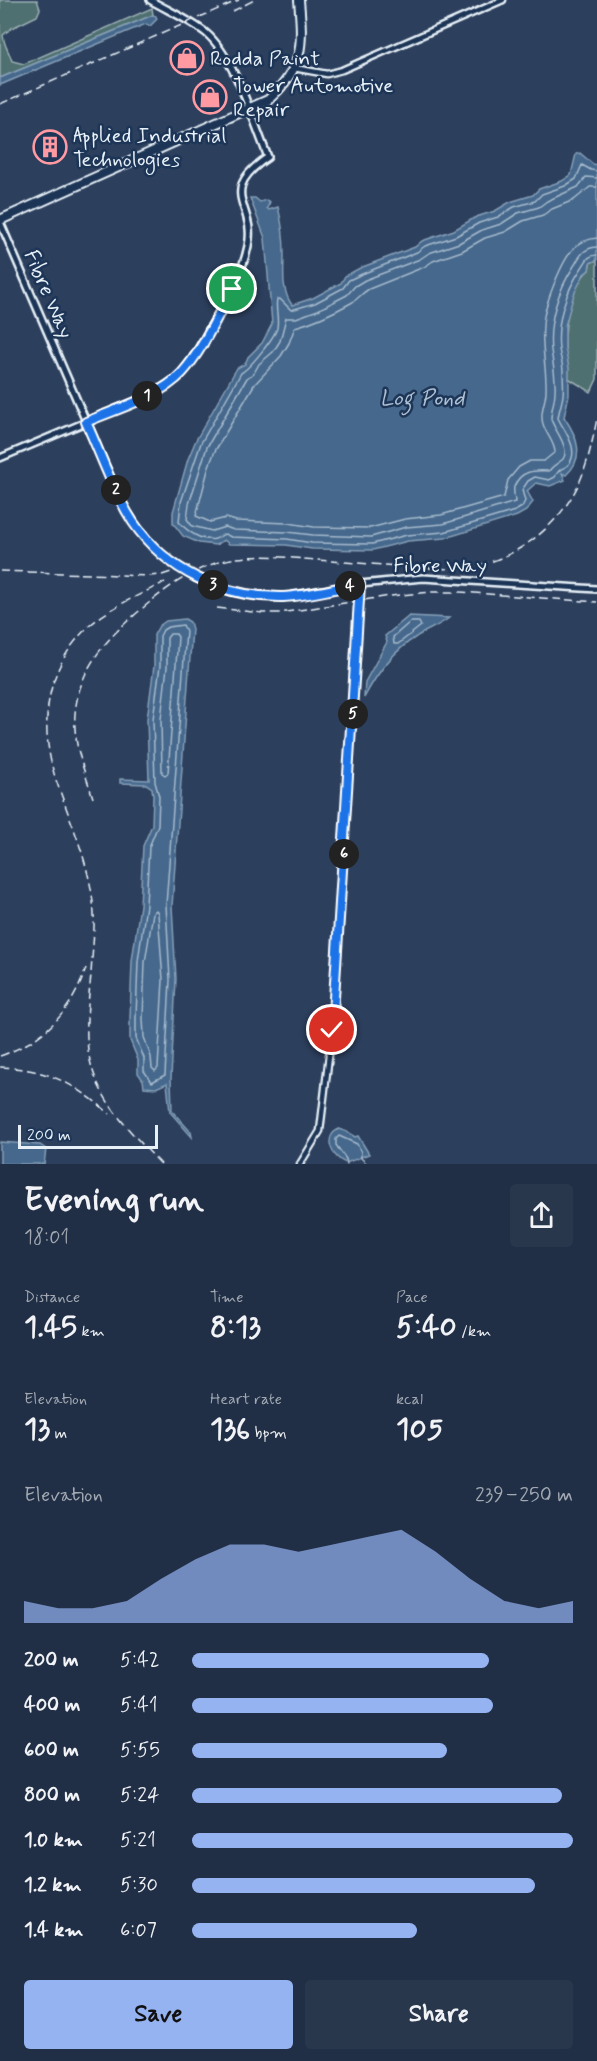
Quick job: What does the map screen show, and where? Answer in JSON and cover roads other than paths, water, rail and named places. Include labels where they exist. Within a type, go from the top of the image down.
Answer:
[{"type":"highway","points":[[0,221],[268,100],[282,87],[294,68],[301,50],[299,0]]},
{"type":"street","points":[[0,458],[148,396],[170,384],[194,357],[232,289],[249,244],[240,193],[244,179],[254,167],[268,157],[238,82],[215,42],[189,22],[150,0]]},
{"type":"street","points":[[294,68],[327,74],[342,70],[503,0]]},
{"type":"street","name":"Fibre Way","points":[[0,221],[119,498],[133,522],[159,553],[194,577],[233,592],[285,597],[360,584],[423,578],[597,589]]},
{"type":"street","points":[[300,1164],[320,1131],[332,1030],[360,584]]},
{"type":"water","points":[[153,15],[157,19],[150,26],[146,24],[0,85],[0,78]]},
{"type":"water","name":"Log Pond","points":[[580,153],[597,165],[597,260],[590,263],[589,270],[584,274],[574,294],[565,326],[569,395],[564,417],[576,439],[578,454],[572,468],[566,475],[562,473],[565,480],[550,486],[536,483],[527,491],[533,502],[526,511],[517,516],[445,538],[408,541],[373,550],[229,544],[224,540],[216,545],[199,543],[183,536],[173,523],[173,512],[188,459],[196,440],[237,368],[245,364],[248,357],[262,343],[272,324],[265,238],[250,198],[255,198],[260,202],[266,200],[270,202],[267,208],[269,210],[278,207],[283,237],[285,287],[292,305],[313,298],[341,283],[345,276],[360,268],[415,247],[422,241],[454,230],[476,217],[495,211],[510,202],[533,195],[539,189],[562,181],[571,175],[576,154]]},
{"type":"water","points":[[409,616],[449,618],[400,649],[380,672],[364,698],[365,682],[387,642],[385,636]]},
{"type":"water","points":[[185,619],[190,622],[192,629],[172,906],[176,979],[171,1078],[172,1111],[191,1132],[192,1137],[170,1112],[167,1083],[156,1088],[144,1087],[143,1080],[138,1073],[138,1060],[130,1040],[132,961],[140,905],[143,846],[152,825],[153,796],[152,788],[146,784],[120,783],[120,779],[149,780],[147,719],[154,666],[154,635],[159,626],[166,621]]},
{"type":"water","points":[[339,1129],[355,1137],[358,1136],[369,1154],[346,1163],[337,1157],[330,1142],[331,1137]]},
{"type":"water","points":[[0,1142],[40,1145],[46,1149],[44,1164],[0,1164]]},
{"type":"railway","points":[[0,104],[239,0]]},
{"type":"railway","points":[[233,11],[254,0]]},
{"type":"railway","points":[[93,798],[80,757],[75,725],[78,697],[83,681],[89,667],[108,641],[156,597],[180,580],[205,567],[248,557],[282,557],[445,569],[481,565],[500,558],[534,539],[563,510],[582,476],[597,419]]},
{"type":"railway","points":[[0,571],[149,576],[162,575],[190,566]]},
{"type":"railway","points":[[161,1164],[112,1107],[94,1075],[89,1057],[87,1022],[94,938],[93,902],[83,855],[56,780],[48,741],[47,721],[53,683],[60,665],[84,631],[102,616],[165,582]]},
{"type":"railway","points":[[217,608],[280,613],[432,592],[597,602]]},
{"type":"railway","points":[[0,1056],[30,1042],[54,1023],[73,998],[86,968]]},
{"type":"railway","points":[[0,1067],[32,1071],[60,1080],[84,1094],[110,1114]]},
{"type":"place","name":"Rodda Paint","points":[[187,58]]},
{"type":"place","name":"Tower Automotive Repair","points":[[210,97]]},
{"type":"place","name":"Applied Industrial Technologies","points":[[50,147]]}]
